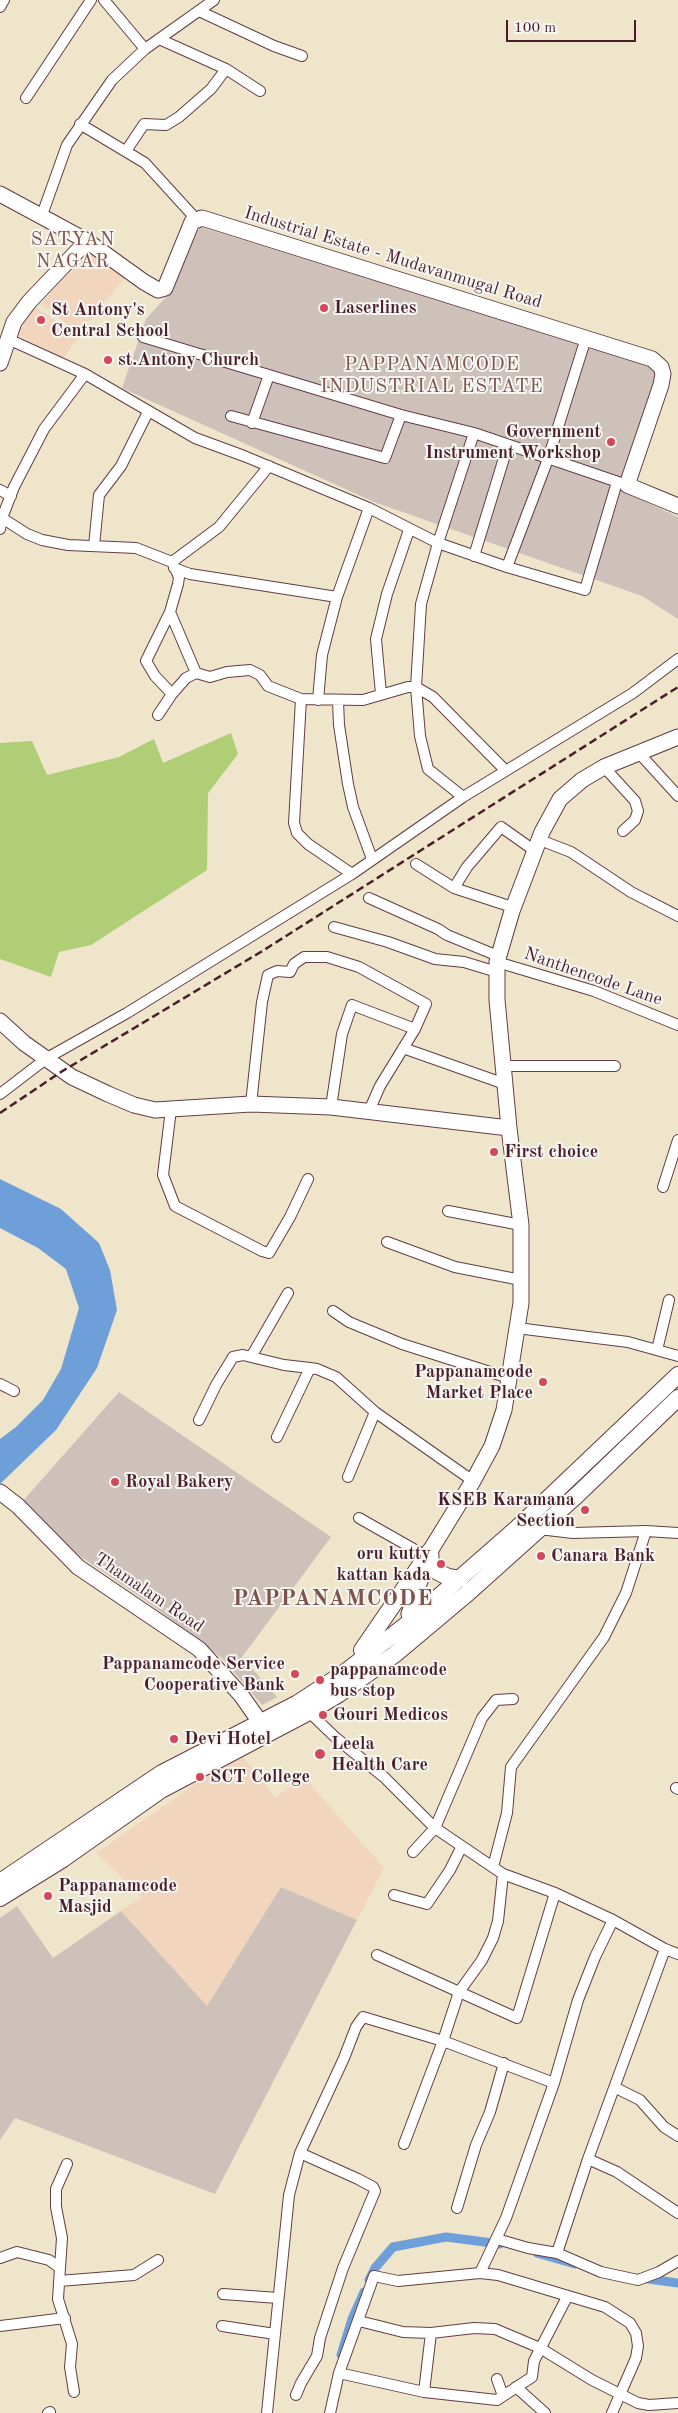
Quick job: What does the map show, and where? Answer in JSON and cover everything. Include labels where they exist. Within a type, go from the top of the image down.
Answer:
[{"type":"main road","points":[[0,1898],[64,1859],[161,1790],[263,1727],[344,1673],[407,1624],[523,1523],[678,1375]]},
{"type":"main road","points":[[0,1882],[162,1773],[263,1727],[309,1712],[339,1694],[414,1639],[539,1529],[678,1398]]},
{"type":"main road","points":[[428,1554],[431,1564],[438,1572],[448,1577],[460,1579]]},
{"type":"main road","points":[[344,1673],[391,1611],[428,1554]]},
{"type":"street","points":[[0,7],[4,0]]},
{"type":"street","points":[[26,98],[91,0]]},
{"type":"street","points":[[104,0],[145,49]]},
{"type":"street","points":[[42,215],[67,145],[112,80],[145,49],[214,0]]},
{"type":"street","points":[[199,11],[274,46],[302,56]]},
{"type":"street","points":[[159,39],[226,69],[260,91]]},
{"type":"street","points":[[126,151],[144,124],[166,125],[211,89],[226,69]]},
{"type":"street","points":[[0,194],[87,241],[158,290],[165,288],[188,230],[196,218],[145,163],[80,124]]},
{"type":"street","name":"Industrial Estate - Mudavanmugal Road","points":[[196,218],[202,218],[318,253],[652,360],[661,367],[663,374],[661,385],[622,483]]},
{"type":"street","points":[[0,363],[14,322],[29,302],[87,241]]},
{"type":"street","points":[[143,337],[401,415],[474,433],[622,483],[678,506]]},
{"type":"street","points":[[507,567],[548,459],[586,338]]},
{"type":"street","points":[[8,339],[85,374],[195,438],[269,466],[369,508],[438,543],[507,567],[585,590],[622,483]]},
{"type":"street","points":[[0,529],[2,518],[11,496],[44,429],[85,374]]},
{"type":"street","points":[[252,423],[269,375]]},
{"type":"street","points":[[94,546],[99,495],[121,466],[148,412]]},
{"type":"street","points":[[231,416],[385,458],[401,415]]},
{"type":"street","points":[[463,797],[428,769],[420,736],[416,687],[421,604],[438,543],[474,433]]},
{"type":"street","points":[[474,556],[508,444]]},
{"type":"street","points":[[173,565],[219,527],[269,466]]},
{"type":"street","points":[[0,490],[11,496]]},
{"type":"street","points":[[318,700],[322,655],[337,597],[369,508]]},
{"type":"street","points":[[2,518],[27,534],[42,540],[68,545],[136,548],[190,574],[337,597]]},
{"type":"street","points":[[381,694],[376,639],[387,594],[410,530]]},
{"type":"street","points":[[172,694],[155,676],[146,661],[170,612],[179,577],[173,565]]},
{"type":"street","points":[[170,612],[196,673]]},
{"type":"street","points":[[0,1094],[47,1058],[127,1012],[352,874],[463,797],[633,693],[678,659]]},
{"type":"street","points":[[158,715],[172,694],[186,678],[196,673],[210,677],[233,671],[250,670],[260,675],[268,686],[301,699],[363,700],[408,687],[416,687],[433,697],[505,770]]},
{"type":"street","points":[[301,699],[294,823],[296,833],[308,844],[352,874]]},
{"type":"street","points":[[338,701],[339,725],[348,784],[353,806],[372,859]]},
{"type":"street","points":[[407,1624],[428,1554],[492,1446],[504,1410],[521,1303],[521,1225],[509,1128],[497,963],[515,899],[537,845],[560,799],[582,780],[604,767],[678,737]]},
{"type":"street","points":[[638,752],[678,796]]},
{"type":"street","points":[[604,767],[635,801],[638,811],[635,820],[623,831]]},
{"type":"street","points":[[454,888],[467,867],[502,827],[537,845],[571,852],[631,892],[678,916]]},
{"type":"street","points":[[416,864],[454,888],[506,905]]},
{"type":"street","points":[[369,898],[438,929],[497,963]]},
{"type":"street","points":[[334,927],[388,942],[435,959],[497,963]]},
{"type":"street","points":[[250,1104],[262,1002],[268,975],[277,971],[290,972],[294,964],[304,957],[327,957],[359,967],[426,1004],[415,1029],[380,1086],[369,1111]]},
{"type":"street","name":"Nanthencode Lane","points":[[497,963],[594,991],[678,1025]]},
{"type":"street","points":[[330,1107],[342,1034],[352,1005],[415,1029]]},
{"type":"street","points":[[0,1022],[24,1043],[72,1077],[108,1094],[155,1110],[250,1104],[330,1107],[509,1128]]},
{"type":"street","points":[[403,1048],[505,1084]]},
{"type":"street","points":[[504,1066],[615,1066]]},
{"type":"street","points":[[170,1109],[163,1175],[175,1206],[262,1251],[269,1253],[290,1217],[308,1179]]},
{"type":"street","points":[[663,1187],[678,1140]]},
{"type":"street","points":[[448,1211],[521,1225]]},
{"type":"street","points":[[386,1242],[463,1269],[521,1280]]},
{"type":"street","points":[[251,1357],[288,1293]]},
{"type":"street","points":[[657,1350],[669,1300]]},
{"type":"street","points":[[333,1311],[349,1322],[402,1344],[509,1378]]},
{"type":"street","points":[[517,1328],[628,1342],[678,1356]]},
{"type":"street","points":[[199,1420],[216,1385],[233,1357],[243,1355],[317,1369],[336,1377],[375,1412],[473,1481]]},
{"type":"street","points":[[277,1437],[310,1368]]},
{"type":"street","points":[[0,1384],[14,1391]]},
{"type":"street","points":[[348,1477],[375,1412]]},
{"type":"street","name":"Thamalam Road","points":[[0,1492],[18,1506],[78,1567],[199,1649],[241,1695],[263,1727]]},
{"type":"street","points":[[359,1518],[428,1554]]},
{"type":"street","points":[[539,1529],[573,1533],[646,1530],[678,1533]]},
{"type":"street","points":[[493,1867],[506,1813],[511,1767],[604,1636],[626,1593],[646,1530]]},
{"type":"street","points":[[391,1611],[407,1624],[414,1639]]},
{"type":"street","points":[[413,1852],[435,1828],[482,1718],[496,1700],[513,1699]]},
{"type":"street","points":[[309,1712],[336,1738],[384,1776],[435,1828],[503,1874],[555,1893],[613,1920],[665,1949],[678,1954]]},
{"type":"street","points":[[394,1895],[428,1904],[450,1870],[462,1846]]},
{"type":"street","points":[[404,2144],[443,2041],[459,1992],[482,1960],[492,1938],[498,1921],[503,1874]]},
{"type":"street","points":[[377,1955],[517,2018],[555,1893]]},
{"type":"street","points":[[480,2273],[498,2239],[554,2083],[578,2000],[595,1957],[613,1920]]},
{"type":"street","points":[[557,2253],[588,2159],[616,2088],[665,1949]]},
{"type":"street","points":[[267,2413],[289,2194],[300,2153],[344,2058],[356,2027],[363,2017],[443,2041],[554,2083]]},
{"type":"street","points":[[457,2208],[476,2145],[490,2112],[504,2063]]},
{"type":"street","points":[[616,2088],[640,2100],[664,2127],[678,2136]]},
{"type":"street","points":[[296,2395],[317,2356],[320,2338],[343,2268],[375,2191],[373,2187],[300,2153]]},
{"type":"street","points":[[588,2159],[616,2172],[678,2213]]},
{"type":"street","points":[[67,2164],[56,2189],[56,2207],[62,2238],[58,2299],[72,2344],[70,2366],[74,2392]]},
{"type":"street","points":[[498,2239],[528,2248],[557,2253],[601,2272],[638,2280],[659,2272],[678,2261]]},
{"type":"street","points":[[0,2258],[17,2252],[49,2260],[60,2268]]},
{"type":"street","points":[[60,2281],[90,2277],[134,2275],[158,2260]]},
{"type":"street","points":[[330,2413],[339,2374],[374,2276],[398,2281],[480,2273],[498,2275],[605,2307],[630,2323],[636,2333],[638,2346],[636,2358],[612,2413]]},
{"type":"street","points":[[223,2294],[278,2298]]},
{"type":"street","points":[[339,2374],[424,2392],[497,2400],[532,2377],[534,2361],[568,2296]]},
{"type":"street","points":[[0,2326],[65,2318]]},
{"type":"street","points":[[359,2321],[403,2332],[431,2333],[458,2329],[495,2329],[540,2348],[592,2380],[638,2403],[649,2405],[678,2403]]},
{"type":"street","points":[[222,2326],[275,2334]]},
{"type":"street","points":[[424,2392],[431,2333]]},
{"type":"street","points":[[497,2379],[503,2396]]},
{"type":"street","points":[[516,2387],[545,2413]]},
{"type":"shaded area","points":[[200,227],[649,364],[656,375],[620,490],[678,517],[678,619],[642,596],[374,502],[122,388],[146,319],[165,298]]},
{"type":"shaded area","points":[[89,249],[125,278],[79,333],[41,304]]},
{"type":"shaded area","name":"St Antony's Central School","points":[[35,307],[79,336],[62,360],[17,334]]},
{"type":"shaded area","points":[[119,1392],[331,1537],[242,1657],[277,1697],[262,1705],[222,1658],[149,1603],[74,1552],[22,1502]]},
{"type":"shaded area","points":[[240,1753],[275,1798],[304,1777],[384,1868],[357,1920],[281,1887],[207,2006],[121,1911],[142,1897],[96,1853]]},
{"type":"shaded area","points":[[281,1887],[357,1920],[215,2194],[15,2118],[0,2140],[0,1918],[17,1906],[53,1958],[121,1911],[207,2006]]},
{"type":"green space","points":[[231,733],[238,754],[208,793],[207,870],[91,945],[59,952],[51,977],[0,959],[0,743],[32,741],[47,775],[119,757],[154,739],[163,763]]},
{"type":"water","points":[[0,1179],[61,1209],[99,1243],[110,1270],[117,1310],[97,1368],[56,1430],[0,1484],[0,1439],[16,1427],[43,1400],[61,1369],[79,1308],[66,1269],[38,1248],[0,1228]]},
{"type":"waterway","points":[[369,2280],[375,2268],[393,2247],[446,2237],[500,2244]]},
{"type":"waterway","points":[[537,2253],[575,2264]]},
{"type":"waterway","points":[[641,2278],[678,2283]]},
{"type":"waterway","points":[[341,2355],[352,2319],[364,2292]]},
{"type":"railway","points":[[0,1113],[61,1072],[264,950],[678,687]]},
{"type":"place","name":"Laserlines","points":[[324,308]]},
{"type":"place","name":"St Antony's Central School","points":[[41,320]]},
{"type":"place","name":"st.Antony Church","points":[[108,360]]},
{"type":"place","name":"Government Instrument Workshop","points":[[611,442]]},
{"type":"place","name":"First choice","points":[[494,1152]]},
{"type":"place","name":"Pappanamcode Market Place","points":[[543,1382]]},
{"type":"place","name":"Royal Bakery","points":[[115,1482]]},
{"type":"place","name":"KSEB Karamana Section","points":[[585,1510]]},
{"type":"place","name":"Canara Bank","points":[[541,1556]]},
{"type":"place","name":"oru kutty kattan kada","points":[[441,1564]]},
{"type":"place","name":"Pappanamcode Service Cooperative Bank","points":[[295,1674]]},
{"type":"place","name":"pappanamcode bus stop","points":[[320,1680]]},
{"type":"place","name":"Gouri Medicos","points":[[323,1715]]},
{"type":"place","name":"Devi Hotel","points":[[174,1739]]},
{"type":"place","name":"Leela Health Care","points":[[320,1754]]},
{"type":"place","name":"SCT College","points":[[200,1777]]},
{"type":"place","name":"Pappanamcode Masjid","points":[[48,1896]]},
{"type":"district","name":"SATYAN NAGAR","points":[[73,251]]},
{"type":"district","name":"PAPPANAMCODE INDUSTRIAL ESTATE","points":[[432,376]]},
{"type":"district","name":"PAPPANAMCODE","points":[[333,1599]]}]
